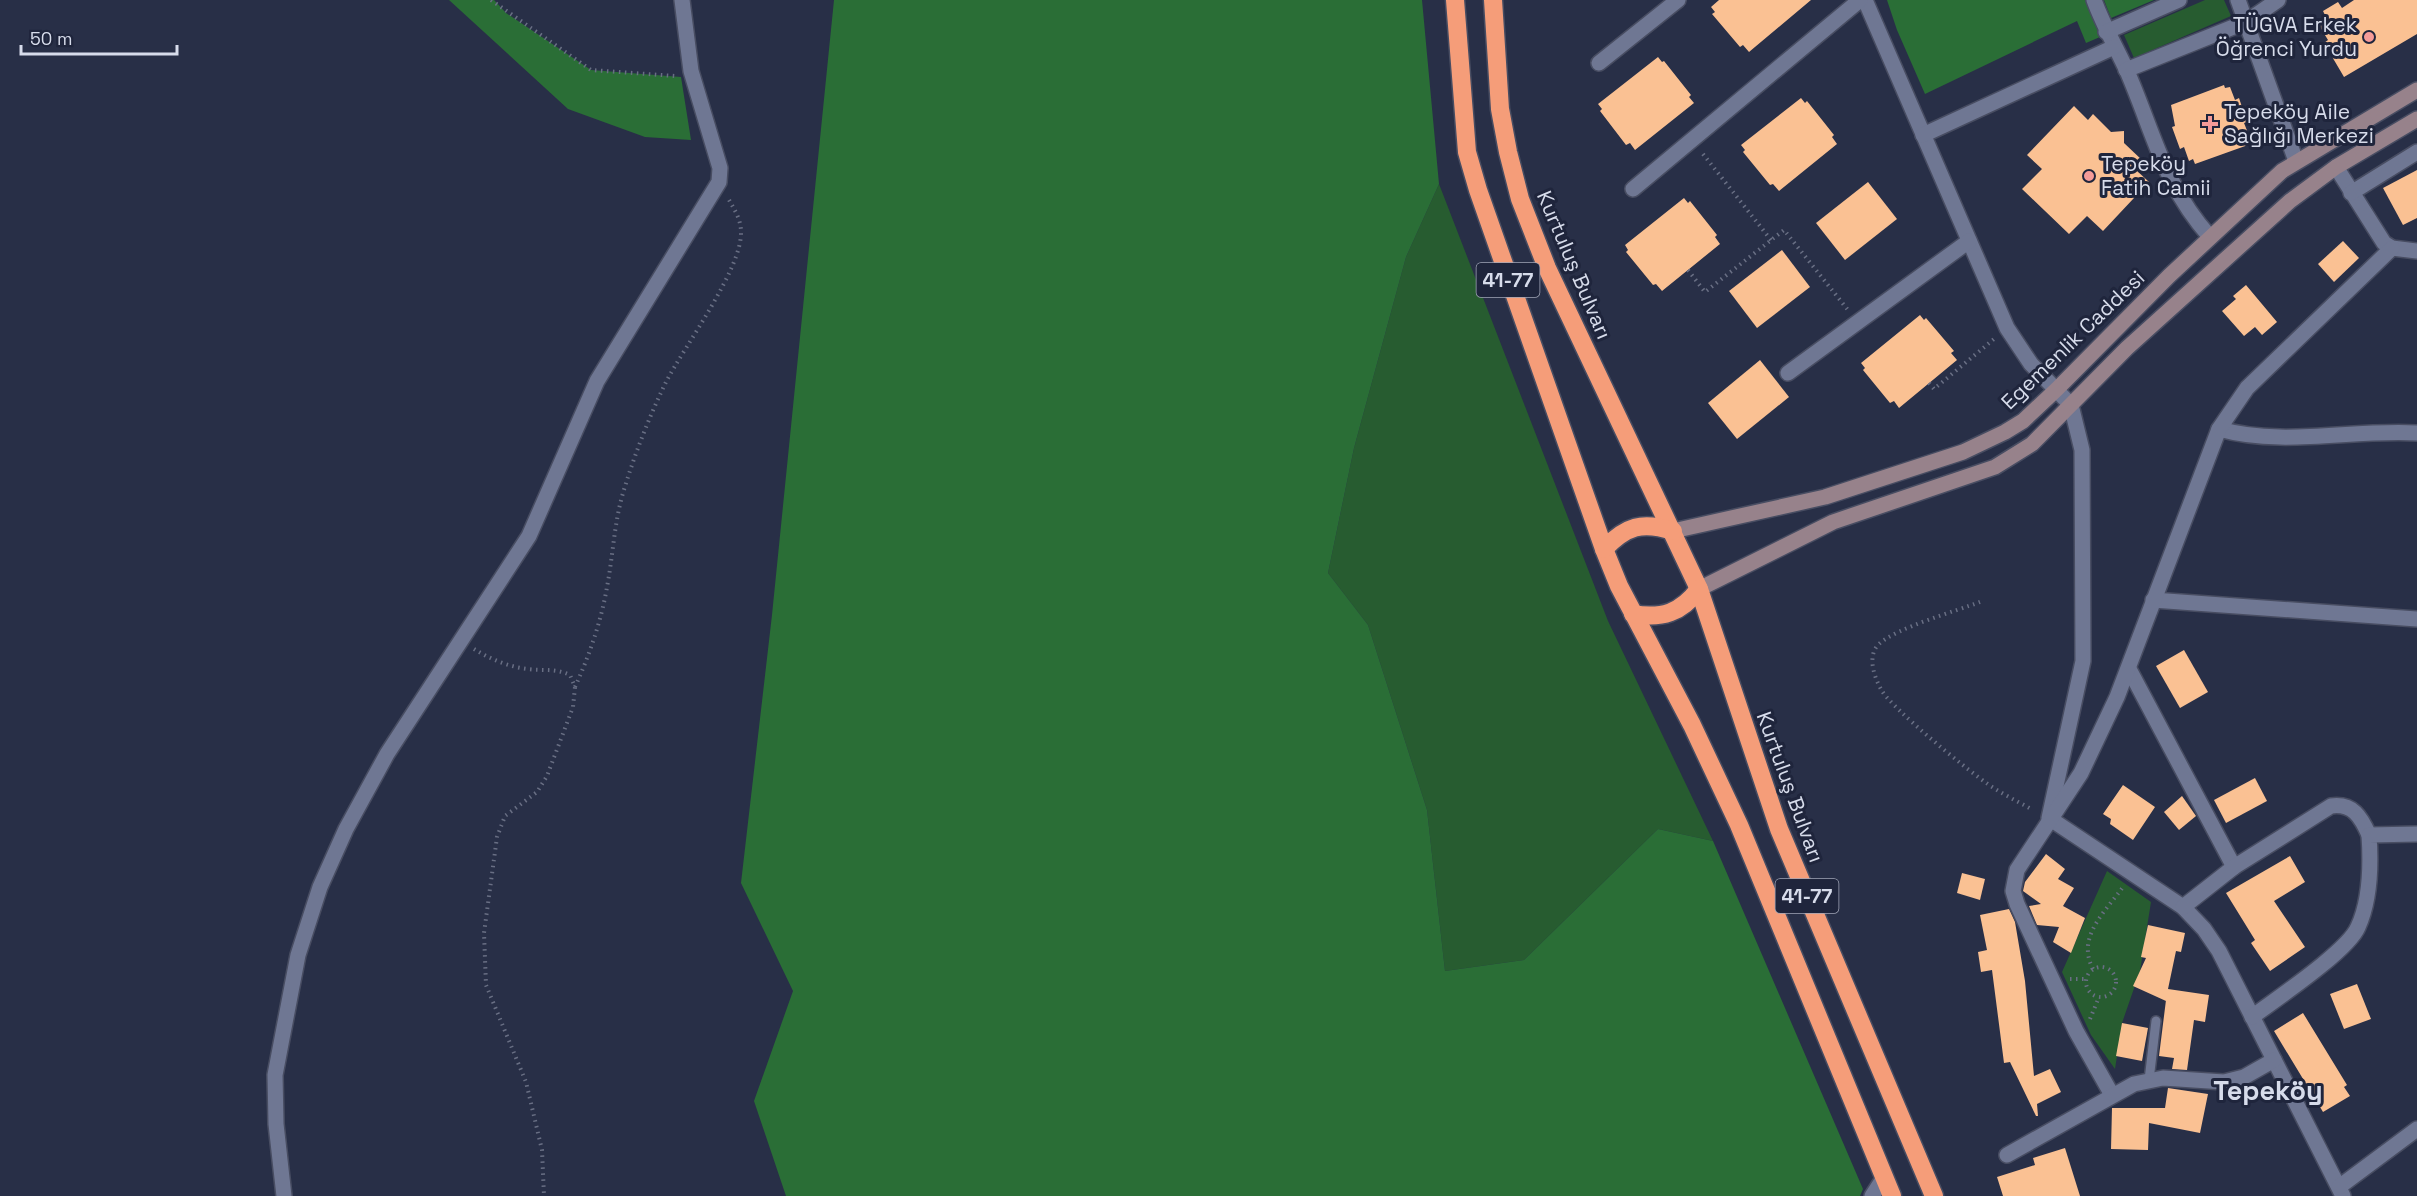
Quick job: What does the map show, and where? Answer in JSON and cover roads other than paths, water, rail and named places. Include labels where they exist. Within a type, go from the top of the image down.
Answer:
[{"type":"highway","name":"41-77","points":[[1455,0],[1467,152],[1478,190],[1604,549]]},
{"type":"highway","name":"Kurtuluş Bulvarı","points":[[1492,0],[1500,109],[1520,199],[1547,268],[1673,531]]},
{"type":"highway","points":[[1656,526],[1673,531],[1699,589],[1690,602],[1667,615],[1653,617],[1633,614],[1604,549],[1626,530],[1656,526]]},
{"type":"highway","name":"Kurtuluş Bulvarı","points":[[1699,589],[1779,829],[1934,1196]]},
{"type":"highway","name":"41-77","points":[[1633,614],[1692,725],[1739,825],[1892,1196]]},
{"type":"main road","name":"Egemenlik Caddesi","points":[[1673,531],[1795,506],[1963,452],[2023,422],[2210,237],[2296,161],[2417,90]]},
{"type":"main road","name":"Egemenlik Caddesi","points":[[1699,589],[1833,522],[2010,460],[2032,444],[2127,348],[2282,208],[2336,167],[2417,119]]},
{"type":"street","points":[[284,1196],[276,1124],[275,1075],[298,955],[320,887],[346,830],[387,754],[529,536],[597,381],[719,182],[720,168],[694,80],[685,38],[682,0]]},
{"type":"street","points":[[1599,63],[1678,0]]},
{"type":"street","points":[[1633,189],[1863,0],[2007,328],[2031,364],[2071,405],[2082,450],[2083,661],[2049,818]]},
{"type":"street","points":[[2094,0],[2106,32],[2126,70],[2175,191],[2186,210],[2210,237]]},
{"type":"street","points":[[2106,32],[2179,0]]},
{"type":"street","points":[[2238,0],[2296,161]]},
{"type":"street","points":[[2126,70],[2246,22],[2278,0]]},
{"type":"street","points":[[1923,135],[2114,47]]},
{"type":"street","points":[[2351,193],[2417,152]]},
{"type":"street","points":[[2336,167],[2377,235],[2392,248],[2417,251]]},
{"type":"street","points":[[1788,373],[1969,241]]},
{"type":"street","points":[[2112,1095],[2076,1031],[2013,891],[2017,870],[2049,818],[2081,773],[2129,669],[2152,600],[2219,429],[2247,388],[2392,248]]},
{"type":"street","points":[[2219,429],[2242,435],[2292,438],[2355,432],[2417,433]]},
{"type":"street","points":[[2152,600],[2417,619]]},
{"type":"street","points":[[2129,669],[2234,867]]},
{"type":"street","points":[[2183,907],[2209,884],[2331,806],[2341,804],[2356,812],[2369,835],[2371,857],[2359,927],[2335,955],[2252,1017]]},
{"type":"street","points":[[2049,818],[2183,907],[2204,929],[2219,951],[2341,1191],[2417,1130]]},
{"type":"street","points":[[2369,835],[2417,834]]},
{"type":"street","points":[[2007,1155],[2134,1084],[2149,1080],[2181,1078],[2224,1082],[2244,1077],[2274,1060]]},
{"type":"street","points":[[1872,1196],[1885,1176]]},
{"type":"lane","points":[[2149,1080],[2156,1021]]},
{"type":"place","name":"TÜGVA Erkek Öğrenci Yurdu","points":[[2369,37]]},
{"type":"place","name":"Tepeköy Aile Sağlığı Merkezi","points":[[2210,124]]},
{"type":"place","name":"Tepeköy Fatih Camii","points":[[2089,176]]},
{"type":"district","name":"Tepeköy","points":[[2268,1091]]}]
